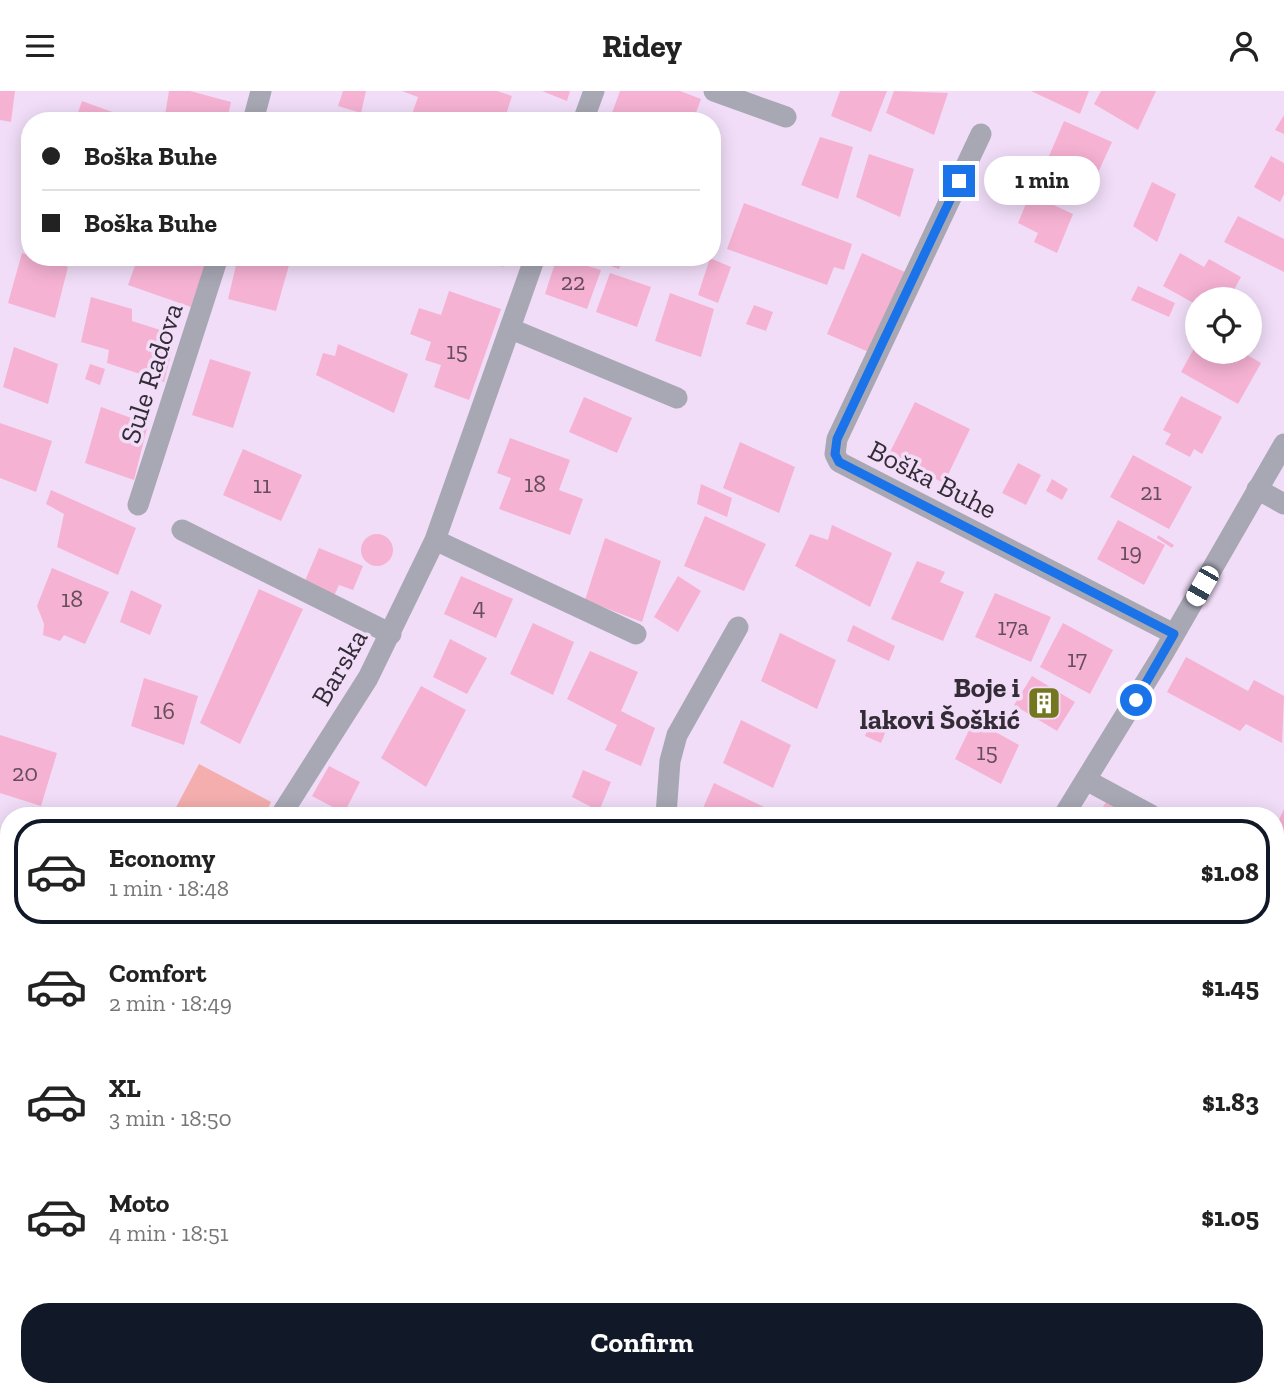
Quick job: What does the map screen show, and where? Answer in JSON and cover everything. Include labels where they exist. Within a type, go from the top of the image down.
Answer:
[{"type":"street","points":[[255,112],[261,91]]},
{"type":"street","points":[[586,112],[594,91]]},
{"type":"street","points":[[714,91],[786,117]]},
{"type":"street","name":"Boška Buhe","points":[[981,134],[837,439],[835,454],[839,462],[1174,634]]},
{"type":"street","name":"Sule Radova","points":[[138,505],[215,266]]},
{"type":"street","name":"Barska","points":[[286,807],[368,678],[435,540],[532,266]]},
{"type":"street","points":[[511,329],[677,398]]},
{"type":"street","points":[[1070,807],[1088,781],[1284,444]]},
{"type":"street","points":[[1257,489],[1284,504]]},
{"type":"street","points":[[182,530],[391,634]]},
{"type":"street","points":[[435,540],[636,634]]},
{"type":"street","points":[[667,807],[670,761],[677,736],[738,627]]},
{"type":"street","points":[[1088,781],[1136,807]]},
{"type":"shaded area","points":[[199,764],[271,802],[269,807],[176,807]]},
{"type":"building","points":[[0,91],[15,91],[11,122],[0,120]]},
{"type":"building","points":[[169,91],[190,91],[231,102],[229,112],[166,112]]},
{"type":"building","points":[[343,91],[366,91],[361,112],[338,106]]},
{"type":"building","points":[[402,91],[497,91],[512,96],[507,112],[413,112],[418,97]]},
{"type":"building","points":[[542,91],[570,91],[567,101]]},
{"type":"building","points":[[620,91],[680,91],[701,99],[696,112],[612,112]]},
{"type":"building","points":[[840,91],[887,91],[871,132],[831,116]]},
{"type":"building","points":[[894,91],[948,93],[934,135],[886,113]]},
{"type":"building","points":[[1031,91],[1089,91],[1080,114]]},
{"type":"building","points":[[1101,91],[1156,91],[1138,130],[1094,104]]},
{"type":"building","points":[[82,101],[112,112],[78,112]]},
{"type":"building","points":[[1284,115],[1284,134],[1275,130]]},
{"type":"building","points":[[1064,121],[1112,142],[1086,199],[1040,177]]},
{"type":"building","points":[[820,137],[853,147],[838,199],[801,185]]},
{"type":"building","points":[[869,154],[914,169],[900,217],[856,197]]},
{"type":"building","points":[[1271,156],[1284,163],[1284,194],[1280,202],[1254,187]]},
{"type":"building","points":[[1152,182],[1176,194],[1157,242],[1133,226]]},
{"type":"building","points":[[1030,194],[1073,214],[1057,253],[1034,242],[1038,233],[1018,223]]},
{"type":"building","points":[[744,203],[852,244],[844,270],[834,267],[827,285],[727,249]]},
{"type":"building","points":[[1238,216],[1284,239],[1284,272],[1224,242]]},
{"type":"building","points":[[862,253],[907,273],[871,353],[827,334]]},
{"type":"building","points":[[1180,253],[1204,267],[1209,259],[1241,277],[1236,287],[1185,287],[1185,298],[1163,286]]},
{"type":"building","points":[[21,257],[21,266],[68,267],[55,318],[8,303]]},
{"type":"building","points":[[721,263],[731,267],[718,303],[698,295],[707,266],[721,266]]},
{"type":"building","points":[[135,266],[205,266],[191,307],[128,285]]},
{"type":"building","points":[[236,266],[289,266],[276,311],[228,299]]},
{"type":"building","points":[[554,266],[587,266],[601,270],[587,309],[545,294]]},
{"type":"building","points":[[610,273],[651,287],[637,327],[596,312]]},
{"type":"building","points":[[1138,286],[1175,303],[1169,317],[1131,300]]},
{"type":"building","points":[[449,291],[501,309],[469,400],[434,387],[441,365],[425,360],[431,342],[410,334],[419,308],[441,315]]},
{"type":"building","points":[[670,293],[714,309],[701,357],[655,341]]},
{"type":"building","points":[[91,297],[132,309],[132,321],[176,335],[164,382],[107,363],[109,350],[81,342]]},
{"type":"building","points":[[754,305],[773,312],[766,331],[746,324]]},
{"type":"building","points":[[338,344],[408,374],[394,413],[316,375],[323,353],[335,356]]},
{"type":"building","points":[[14,347],[58,364],[48,404],[3,387]]},
{"type":"building","points":[[210,359],[251,372],[233,428],[192,415]]},
{"type":"building","points":[[90,364],[105,369],[100,385],[85,379]]},
{"type":"building","points":[[1185,364],[1260,364],[1238,404],[1181,372]]},
{"type":"building","points":[[1181,396],[1222,417],[1202,454],[1194,449],[1190,457],[1165,444],[1171,434],[1163,430]]},
{"type":"building","points":[[584,397],[632,418],[617,453],[569,432]]},
{"type":"building","points":[[915,402],[970,429],[944,483],[888,456]]},
{"type":"building","points":[[101,407],[148,424],[134,480],[85,463]]},
{"type":"building","points":[[0,423],[52,441],[36,492],[0,478]]},
{"type":"building","points":[[510,438],[570,460],[559,490],[583,499],[570,535],[499,509],[511,478],[497,473]]},
{"type":"building","points":[[740,442],[795,467],[779,513],[723,488]]},
{"type":"building","points":[[243,449],[302,475],[281,521],[223,495]]},
{"type":"building","points":[[1133,455],[1192,487],[1169,529],[1110,497]]},
{"type":"building","points":[[1018,463],[1041,475],[1026,505],[1002,493]]},
{"type":"building","points":[[1052,479],[1068,489],[1062,500],[1046,491]]},
{"type":"building","points":[[701,484],[732,498],[727,517],[697,504]]},
{"type":"building","points":[[51,490],[136,528],[118,575],[57,547],[64,514],[46,504]]},
{"type":"building","points":[[705,516],[766,544],[744,591],[684,566]]},
{"type":"building","points":[[1118,520],[1165,545],[1144,585],[1097,559]]},
{"type":"building","points":[[832,525],[892,553],[870,607],[795,566],[810,534],[828,540]]},
{"type":"building","points":[[377,534],[388,539],[393,550],[388,561],[377,566],[366,561],[361,550],[366,539]]},
{"type":"building","points":[[1158,535],[1174,545],[1172,548],[1157,538]]},
{"type":"building","points":[[605,538],[661,561],[642,622],[585,600]]},
{"type":"building","points":[[319,548],[363,566],[353,590],[339,585],[334,596],[304,583]]},
{"type":"building","points":[[917,561],[945,572],[940,582],[964,592],[943,641],[891,619]]},
{"type":"building","points":[[52,568],[109,592],[85,644],[64,635],[60,641],[43,635],[44,624],[37,606]]},
{"type":"building","points":[[461,576],[513,599],[496,638],[444,614]]},
{"type":"building","points":[[678,576],[701,591],[678,632],[654,617]]},
{"type":"building","points":[[259,589],[303,609],[240,744],[200,723]]},
{"type":"building","points":[[131,590],[162,605],[150,635],[120,622]]},
{"type":"building","points":[[995,593],[1051,617],[1031,662],[975,637]]},
{"type":"building","points":[[533,623],[574,642],[553,695],[510,674]]},
{"type":"building","points":[[1063,623],[1113,650],[1090,694],[1040,667]]},
{"type":"building","points":[[853,625],[895,646],[889,661],[847,641]]},
{"type":"building","points":[[780,633],[836,660],[817,709],[761,681]]},
{"type":"building","points":[[450,639],[487,658],[467,694],[433,677]]},
{"type":"building","points":[[590,651],[638,672],[621,711],[655,728],[641,766],[605,750],[617,725],[567,699]]},
{"type":"building","points":[[1186,657],[1248,691],[1254,680],[1284,696],[1282,743],[1246,724],[1240,731],[1167,692]]},
{"type":"building","name":"Boje i lakovi Šoškić","points":[[1032,676],[1075,702],[1057,731],[1014,705]]},
{"type":"building","points":[[144,678],[198,696],[184,745],[131,726]]},
{"type":"building","points":[[421,686],[466,710],[426,787],[381,758]]},
{"type":"building","points":[[874,713],[890,721],[881,743],[865,736]]},
{"type":"building","points":[[741,720],[791,745],[773,788],[723,763]]},
{"type":"building","points":[[974,720],[1019,745],[1001,784],[955,759]]},
{"type":"building","points":[[0,735],[57,753],[41,806],[0,793]]},
{"type":"building","points":[[329,766],[360,782],[347,807],[333,807],[312,796]]},
{"type":"building","points":[[583,770],[611,782],[601,807],[591,807],[572,797]]},
{"type":"building","points":[[714,783],[764,807],[704,807]]},
{"type":"building","points":[[1106,802],[1116,807],[1103,807]]},
{"type":"place","name":"Boje i lakovi Šoškić","points":[[1044,703]]},
{"type":"route","points":[[959,181],[837,439],[835,454],[839,462],[1174,634],[1136,700]]}]
